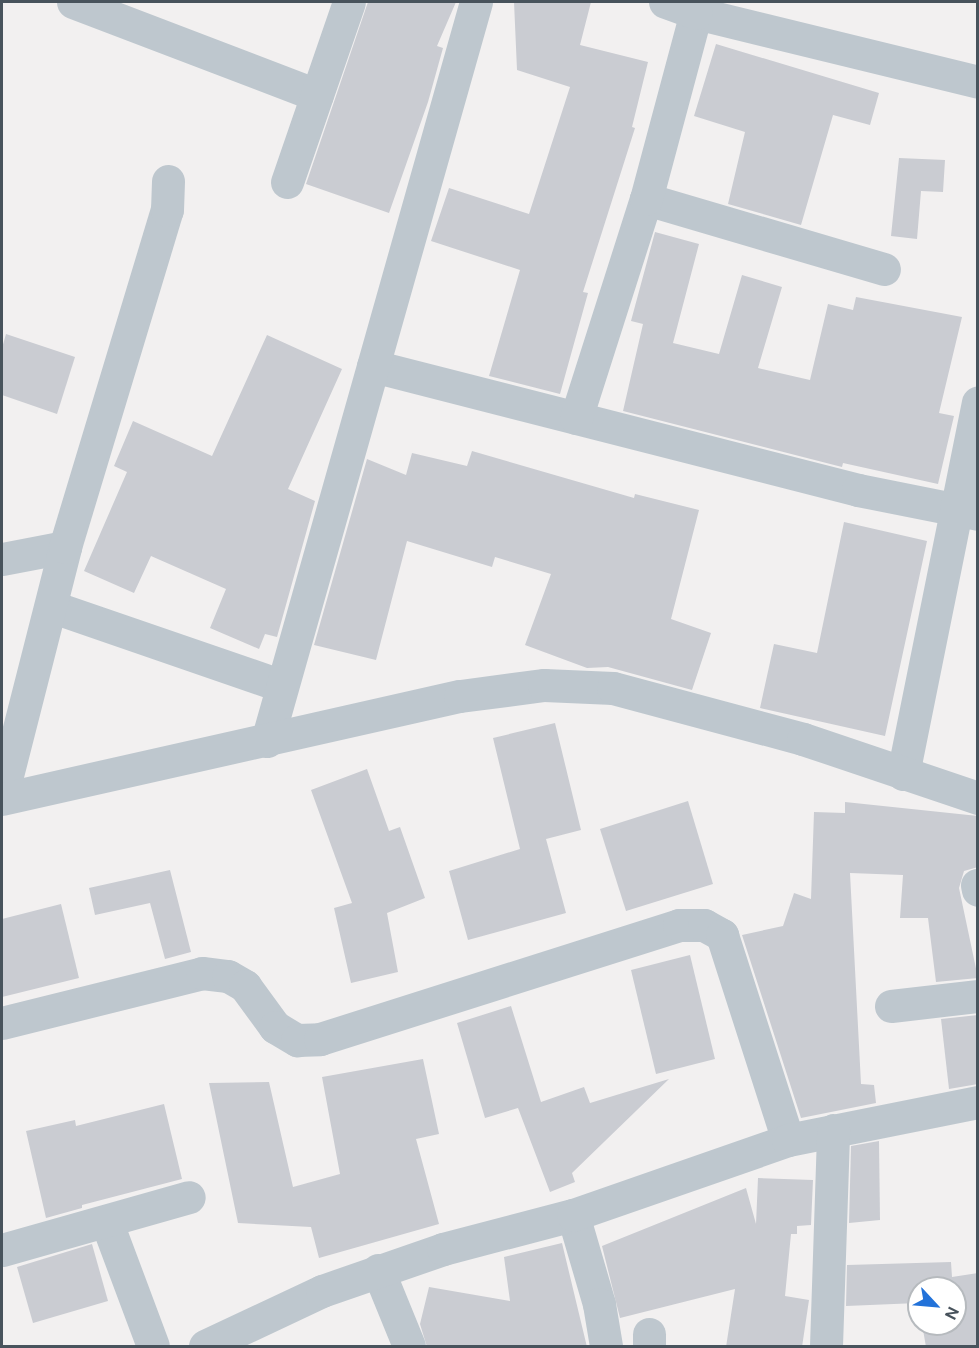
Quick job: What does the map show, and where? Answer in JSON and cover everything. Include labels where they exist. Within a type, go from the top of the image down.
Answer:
[{"type":"street","points":[[73,2],[317,95]]},
{"type":"street","points":[[287,183],[348,2]]},
{"type":"street","points":[[267,741],[476,2]]},
{"type":"street","points":[[665,2],[696,13],[736,12],[978,82]]},
{"type":"street","points":[[576,418],[646,199],[696,13]]},
{"type":"street","points":[[168,181],[166,210],[58,548],[53,607],[2,797],[267,741],[460,696],[544,685],[613,688],[803,739],[978,798]]},
{"type":"street","points":[[646,199],[884,269]]},
{"type":"street","points":[[373,366],[858,490],[967,512]]},
{"type":"street","points":[[903,774],[967,512],[978,403]]},
{"type":"street","points":[[2,536],[58,548]]},
{"type":"street","points":[[2,560],[58,548]]},
{"type":"street","points":[[53,607],[282,686]]},
{"type":"street","points":[[2,1023],[202,973],[228,976],[245,986],[275,1027],[297,1040],[320,1039],[679,925],[704,925],[722,935],[788,1140]]},
{"type":"street","points":[[891,1006],[978,996]]},
{"type":"street","points":[[205,1347],[322,1291],[378,1270],[573,1215],[788,1140],[978,1102]]},
{"type":"street","points":[[826,1347],[833,1130]]},
{"type":"street","points":[[2,1250],[106,1223],[189,1197]]},
{"type":"street","points":[[573,1215],[599,1304],[606,1347]]},
{"type":"street","points":[[106,1223],[153,1347]]},
{"type":"street","points":[[378,1270],[409,1347]]},
{"type":"building","points":[[368,2],[456,2],[437,46],[443,48],[428,102],[389,213],[306,184]]},
{"type":"building","points":[[514,2],[591,2],[580,45],[648,62],[632,127],[635,128],[583,292],[588,293],[560,394],[489,376],[520,270],[431,241],[449,188],[529,214],[570,87],[517,70]]},
{"type":"building","points":[[716,44],[879,93],[870,125],[833,115],[801,225],[728,204],[745,132],[694,116]]},
{"type":"building","points":[[899,158],[945,160],[943,192],[921,191],[917,239],[891,236]]},
{"type":"building","points":[[655,232],[699,244],[673,343],[719,354],[742,275],[782,287],[758,368],[810,380],[828,304],[853,310],[856,297],[962,317],[939,413],[954,416],[938,484],[843,463],[842,467],[623,411],[643,324],[631,321]]},
{"type":"building","points":[[6,334],[75,357],[57,414],[2,395],[2,348]]},
{"type":"building","points":[[267,335],[342,369],[288,489],[315,501],[277,637],[265,634],[259,649],[210,628],[226,589],[151,556],[134,593],[84,571],[127,472],[114,466],[133,421],[212,456]]},
{"type":"building","points":[[472,451],[634,498],[635,494],[699,510],[671,619],[711,633],[692,690],[608,667],[587,668],[525,645],[551,574],[495,557],[492,567],[407,541],[376,660],[314,645],[367,459],[406,475],[412,453],[467,466]]},
{"type":"building","points":[[844,522],[927,541],[885,736],[760,708],[774,644],[817,653]]},
{"type":"building","points":[[555,723],[581,830],[546,839],[566,913],[468,940],[449,871],[520,849],[493,738]]},
{"type":"building","points":[[367,769],[389,831],[400,827],[425,898],[387,913],[398,972],[351,983],[334,908],[352,903],[311,790]]},
{"type":"building","points":[[688,801],[713,884],[626,911],[600,829]]},
{"type":"building","points":[[845,802],[978,816],[978,867],[964,871],[959,888],[978,978],[936,982],[928,918],[900,918],[903,875],[850,873],[861,1084],[874,1085],[876,1103],[801,1118],[742,935],[783,926],[794,893],[811,899],[814,812],[845,813]]},
{"type":"building","points":[[170,870],[191,952],[165,959],[150,903],[95,915],[89,888]]},
{"type":"building","points":[[61,904],[79,978],[2,997],[2,919]]},
{"type":"building","points":[[690,955],[715,1059],[656,1074],[631,970]]},
{"type":"building","points":[[511,1006],[541,1102],[584,1087],[590,1103],[669,1079],[572,1173],[575,1182],[550,1192],[518,1108],[485,1118],[457,1023]]},
{"type":"building","points":[[978,1015],[978,1084],[949,1089],[941,1019]]},
{"type":"building","points":[[423,1059],[439,1134],[416,1139],[439,1224],[319,1258],[311,1227],[238,1223],[209,1083],[269,1082],[293,1187],[340,1174],[322,1077]]},
{"type":"building","points":[[164,1104],[182,1179],[82,1205],[82,1208],[46,1218],[26,1131],[75,1120],[76,1126]]},
{"type":"building","points":[[879,1141],[880,1220],[849,1223],[851,1146]]},
{"type":"building","points":[[758,1178],[813,1180],[811,1225],[797,1226],[797,1234],[791,1234],[785,1296],[809,1300],[802,1347],[726,1347],[735,1289],[620,1318],[602,1246],[746,1188],[756,1224]]},
{"type":"building","points":[[562,1243],[587,1347],[427,1347],[420,1324],[429,1287],[510,1301],[504,1257]]},
{"type":"building","points":[[92,1244],[108,1301],[33,1323],[17,1267]]},
{"type":"building","points":[[951,1262],[952,1276],[907,1276],[907,1303],[846,1306],[847,1265]]},
{"type":"building","points":[[978,1273],[978,1347],[926,1347],[924,1336],[967,1336],[967,1276],[958,1276]]}]
